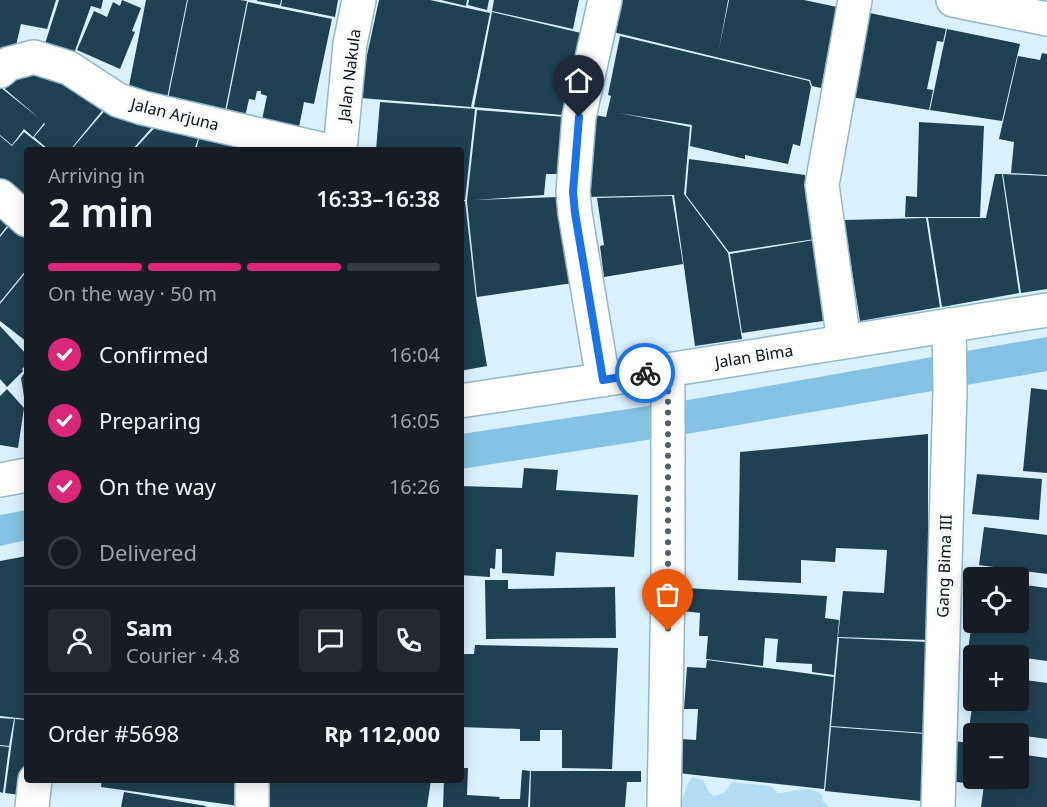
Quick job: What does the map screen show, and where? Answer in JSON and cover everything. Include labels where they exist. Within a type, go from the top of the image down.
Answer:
[{"type":"street","name":"Jalan Nakula","points":[[340,147],[350,44],[359,0]]},
{"type":"street","points":[[603,380],[573,192],[579,117],[605,0]]},
{"type":"street","points":[[844,342],[822,185],[855,0]]},
{"type":"street","points":[[953,0],[1047,19]]},
{"type":"street","name":"Jalan Arjuna","points":[[0,71],[8,64],[34,57],[69,68],[118,100],[143,108],[312,147]]},
{"type":"street","points":[[0,196],[24,217]]},
{"type":"street","name":"Jalan Bima","points":[[464,399],[603,380],[668,381],[844,342],[950,339],[1047,310]]},
{"type":"street","name":"Gang Bima III","points":[[938,807],[950,339]]},
{"type":"street","points":[[664,807],[669,585],[668,381]]},
{"type":"street","points":[[0,480],[24,476]]},
{"type":"street","points":[[32,807],[35,783]]},
{"type":"street","points":[[252,783],[252,807]]},
{"type":"shaded area","points":[[1047,337],[1047,371],[704,431],[464,469],[464,434],[688,400]]},
{"type":"shaded area","points":[[24,511],[24,541],[0,546],[0,515]]},
{"type":"shaded area","points":[[693,777],[703,780],[709,792],[714,796],[724,793],[732,782],[771,786],[778,793],[807,789],[822,794],[823,801],[829,807],[681,807],[687,786]]},
{"type":"building","points":[[0,0],[56,0],[47,29],[21,24],[15,50],[0,48]]},
{"type":"building","points":[[59,0],[103,0],[101,9],[91,6],[72,59],[42,53]]},
{"type":"building","points":[[122,0],[141,8],[132,31],[135,32],[120,69],[77,50],[94,11],[107,17],[113,2],[120,6]]},
{"type":"building","points":[[146,0],[187,0],[166,103],[127,96]]},
{"type":"building","points":[[188,0],[247,1],[224,116],[167,104]]},
{"type":"building","points":[[257,0],[281,0],[280,5]]},
{"type":"building","points":[[282,0],[338,0],[335,17],[281,6]]},
{"type":"building","points":[[379,0],[430,0],[490,13],[471,107],[361,98],[359,92]]},
{"type":"building","points":[[441,0],[467,0],[466,6]]},
{"type":"building","points":[[469,0],[489,0],[487,10],[468,5]]},
{"type":"building","points":[[494,0],[579,0],[573,29],[492,11]]},
{"type":"building","points":[[620,0],[728,0],[719,49],[729,0],[804,0],[837,7],[821,88],[812,86],[810,80],[613,32]]},
{"type":"building","points":[[248,2],[332,19],[314,104],[304,102],[299,127],[262,120],[267,96],[261,94],[261,91],[257,91],[255,100],[249,99],[245,117],[226,113]]},
{"type":"building","points":[[492,12],[581,33],[562,115],[474,107]]},
{"type":"building","points":[[865,12],[946,29],[943,42],[937,41],[927,89],[933,90],[929,110],[851,97]]},
{"type":"building","points":[[947,29],[1020,44],[1002,121],[930,110]]},
{"type":"building","points":[[620,36],[809,81],[811,87],[800,146],[793,144],[788,164],[745,155],[745,159],[690,146],[692,125],[619,113],[690,127],[684,194],[728,253],[742,339],[695,346],[674,195],[587,197],[595,115],[606,117]]},
{"type":"building","points":[[1042,53],[1047,54],[1047,175],[1011,173],[1014,142],[999,139],[1018,56],[1040,60]]},
{"type":"building","points":[[25,66],[110,101],[72,147],[46,147],[34,137],[44,123],[33,137],[24,129],[12,145],[0,135],[0,87],[40,119],[5,89]]},
{"type":"building","points":[[112,102],[154,125],[135,147],[74,147]]},
{"type":"building","points":[[380,102],[475,109],[465,200],[464,147],[376,147]]},
{"type":"building","points":[[477,110],[566,117],[561,174],[546,174],[544,195],[475,200],[559,197],[573,283],[477,297],[467,201]]},
{"type":"building","points":[[919,122],[984,126],[980,217],[905,217],[906,196],[917,197]]},
{"type":"building","points":[[159,123],[198,139],[195,147],[137,147]]},
{"type":"building","points":[[24,132],[43,147],[24,147],[24,210],[0,190],[0,136],[12,146]]},
{"type":"building","points":[[200,135],[241,147],[197,147]]},
{"type":"building","points":[[689,159],[805,175],[815,239],[729,252],[686,195]]},
{"type":"building","points":[[995,174],[1002,174],[1019,293],[942,307],[928,218],[986,218]]},
{"type":"building","points":[[1003,174],[1047,176],[1047,289],[1021,293]]},
{"type":"building","points":[[672,196],[683,264],[604,277],[600,246],[604,245],[597,198]]},
{"type":"building","points":[[464,201],[487,366],[464,370]]},
{"type":"building","points":[[0,203],[15,216],[0,235]]},
{"type":"building","points":[[17,216],[24,222],[24,273],[0,302],[0,237]]},
{"type":"building","points":[[926,218],[940,307],[860,321],[844,220]]},
{"type":"building","points":[[814,240],[823,321],[742,333],[730,254]]},
{"type":"building","points":[[24,275],[24,340],[0,321],[0,304]]},
{"type":"building","points":[[0,326],[24,352],[24,367],[23,371],[7,387],[0,379]]},
{"type":"building","points":[[24,374],[24,397],[21,378]]},
{"type":"building","points":[[1031,388],[1047,390],[1047,473],[1023,471]]},
{"type":"building","points":[[7,389],[24,408],[18,448],[0,445],[0,396]]},
{"type":"building","points":[[928,434],[928,640],[838,637],[843,591],[884,593],[887,550],[836,548],[835,562],[801,560],[801,583],[738,580],[740,452]]},
{"type":"building","points":[[524,468],[558,470],[556,490],[638,495],[634,557],[556,552],[554,576],[502,573],[502,549],[496,549],[495,569],[490,568],[490,577],[464,575],[464,486],[522,488]]},
{"type":"building","points":[[977,474],[1042,479],[1039,520],[972,514]]},
{"type":"building","points":[[984,527],[1047,535],[1047,574],[1029,572],[1029,567],[979,565]]},
{"type":"building","points":[[24,557],[24,719],[0,716],[0,561]]},
{"type":"building","points":[[485,580],[508,580],[508,589],[615,587],[616,638],[486,639]]},
{"type":"building","points":[[1029,586],[1047,588],[1047,661],[1029,659],[1029,645],[969,645],[970,633],[1029,633]]},
{"type":"building","points":[[686,588],[827,596],[825,618],[839,620],[834,675],[812,672],[812,664],[776,662],[778,639],[765,638],[763,666],[706,659],[708,636],[699,636],[700,613],[683,611]]},
{"type":"building","points":[[839,638],[928,642],[926,733],[831,726]]},
{"type":"building","points":[[475,645],[618,648],[612,769],[562,768],[562,730],[540,730],[540,741],[520,741],[520,729],[464,727],[464,654],[474,654]]},
{"type":"building","points":[[707,660],[834,677],[824,789],[678,773],[681,739],[696,740],[698,709],[684,709],[687,667],[706,668]]},
{"type":"building","points":[[1029,681],[1047,683],[1047,739],[1029,737],[1029,723],[970,723],[971,711],[1029,711]]},
{"type":"building","points":[[0,718],[14,719],[9,746],[0,745]]},
{"type":"building","points":[[15,719],[24,720],[24,783],[27,783],[27,796],[5,793]]},
{"type":"building","points":[[831,727],[926,734],[921,801],[825,791]]},
{"type":"building","points":[[955,741],[963,742],[963,783],[949,781]]},
{"type":"building","points":[[0,746],[9,747],[3,793],[0,792]]},
{"type":"building","points":[[1029,756],[1047,758],[1047,807],[981,807],[983,789],[1029,789]]},
{"type":"building","points":[[464,768],[468,768],[467,795],[500,797],[499,799],[520,799],[522,770],[530,771],[528,807],[443,807],[444,783],[464,783]]},
{"type":"building","points":[[531,771],[641,771],[641,782],[627,782],[625,807],[530,807]]},
{"type":"building","points":[[102,783],[241,783],[239,806],[101,787]]},
{"type":"building","points":[[261,783],[431,783],[427,807],[260,807]]},
{"type":"building","points":[[124,792],[206,806],[206,807],[121,807]]},
{"type":"way so far","points":[[645,373],[667,370],[668,631]]},
{"type":"route","points":[[579,117],[573,192],[603,380],[645,373]]}]
